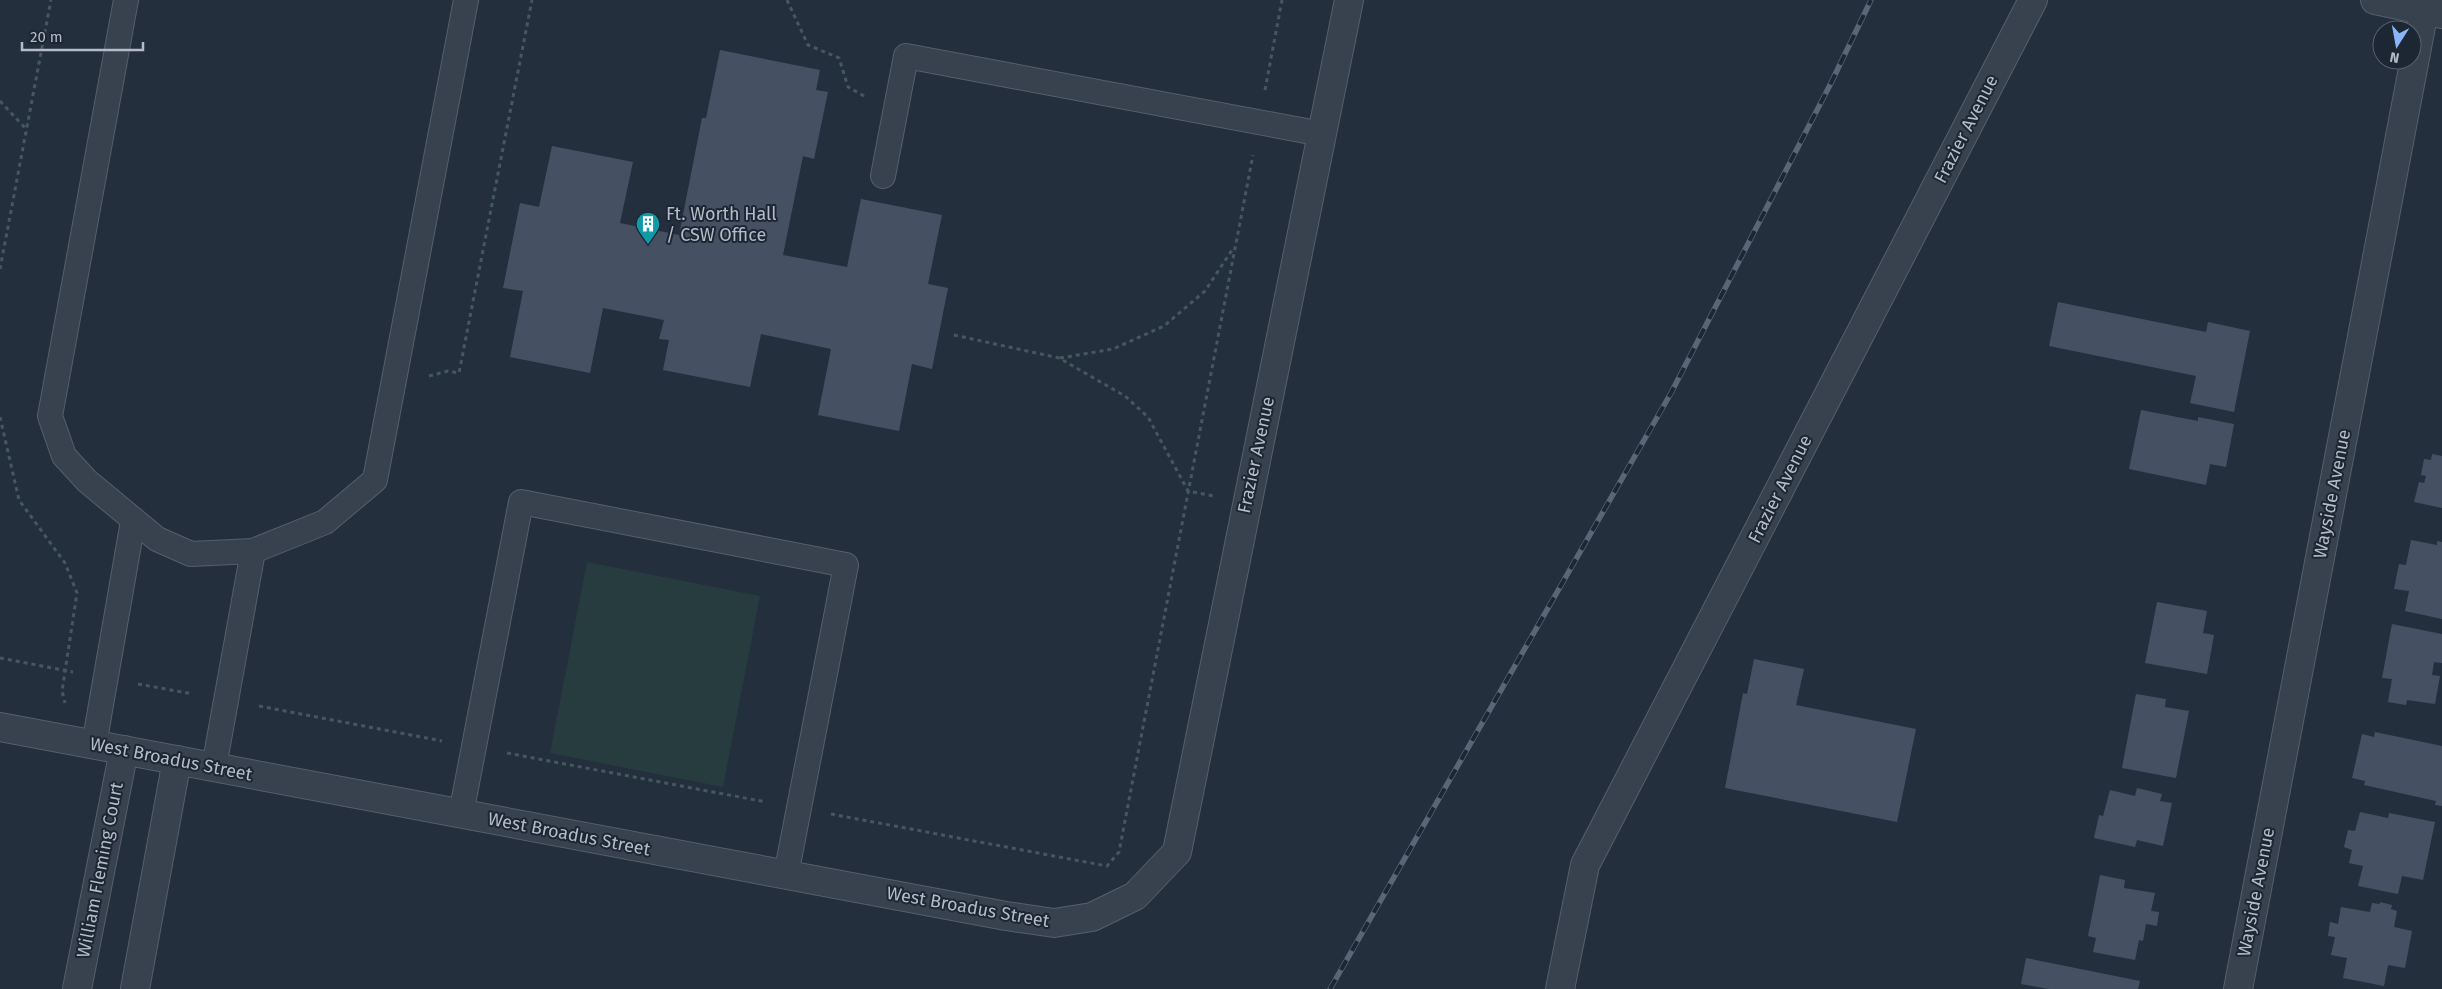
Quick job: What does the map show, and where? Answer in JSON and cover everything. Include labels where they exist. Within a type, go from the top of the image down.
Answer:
[{"type":"street","name":"Frazier Avenue","points":[[1135,896],[1177,852],[1349,0]]},
{"type":"street","name":"Frazier Avenue","points":[[1560,989],[1586,865],[2033,0]]},
{"type":"street","points":[[2375,0],[2431,8]]},
{"type":"street","name":"Wayside Avenue","points":[[2238,989],[2431,8]]},
{"type":"street","name":"West Broadus Street","points":[[0,727],[1006,916],[1054,923],[1092,917],[1135,896]]},
{"type":"street","name":"William Fleming Court","points":[[77,989],[124,750]]},
{"type":"street","points":[[135,989],[177,760]]},
{"type":"lane","points":[[126,0],[50,416],[64,456],[87,481],[157,539],[191,554],[253,551],[325,522],[375,480],[466,0]]},
{"type":"lane","points":[[883,176],[906,56],[1322,134]]},
{"type":"lane","points":[[461,814],[521,502],[846,565],[786,875]]},
{"type":"lane","points":[[84,743],[133,521]]},
{"type":"lane","points":[[214,767],[253,551]]},
{"type":"path","points":[[0,269],[51,0]]},
{"type":"path","points":[[787,0],[808,46],[839,58],[848,87],[895,114]]},
{"type":"path","points":[[253,705],[1107,866],[1119,852],[1282,0]]},
{"type":"path","points":[[0,101],[26,130]]},
{"type":"path","points":[[1059,358],[1113,349],[1164,326],[1205,291],[1236,245]]},
{"type":"path","points":[[954,335],[1059,358],[1125,396],[1148,417],[1188,492]]},
{"type":"path","points":[[0,417],[19,500],[65,563],[77,593],[62,691],[84,743]]},
{"type":"path","points":[[1188,492],[1246,503]]},
{"type":"path","points":[[0,658],[65,671]]},
{"type":"green space","points":[[587,562],[760,596],[723,787],[550,753]]},
{"type":"building","name":"Ft. Worth Hall / CSW Office","points":[[720,50],[820,70],[816,90],[828,92],[814,159],[803,156],[783,255],[847,267],[861,199],[942,215],[928,284],[948,288],[932,369],[912,364],[899,431],[818,415],[831,349],[761,334],[750,387],[663,370],[669,340],[659,339],[664,320],[603,308],[590,373],[510,357],[523,291],[503,288],[520,203],[539,207],[552,146],[633,162],[620,223],[679,235],[702,118],[706,118]]},
{"type":"building","points":[[2058,302],[2206,332],[2208,322],[2250,331],[2234,412],[2190,403],[2196,376],[2049,346]]},
{"type":"building","points":[[2141,410],[2198,421],[2198,417],[2234,424],[2226,467],[2210,464],[2206,485],[2129,469]]},
{"type":"building","points":[[2432,454],[2442,456],[2442,508],[2414,502],[2419,482],[2424,483],[2426,476],[2421,475],[2424,459],[2431,460]]},
{"type":"building","points":[[2411,540],[2437,545],[2437,541],[2442,542],[2442,619],[2405,611],[2409,591],[2394,589],[2399,564],[2406,565]]},
{"type":"building","points":[[2157,602],[2207,611],[2203,633],[2214,635],[2207,674],[2145,663]]},
{"type":"building","points":[[2392,624],[2442,634],[2442,663],[2434,662],[2432,675],[2440,676],[2435,704],[2407,700],[2406,705],[2388,702],[2392,679],[2382,678]]},
{"type":"building","points":[[1754,659],[1804,669],[1796,705],[1916,729],[1897,822],[1725,788],[1743,693],[1747,694]]},
{"type":"building","points":[[2136,694],[2166,699],[2165,707],[2189,711],[2176,778],[2122,768]]},
{"type":"building","points":[[2375,732],[2442,746],[2442,806],[2435,805],[2436,801],[2364,785],[2365,781],[2352,778],[2362,734],[2374,737]]},
{"type":"building","points":[[2137,788],[2162,794],[2160,801],[2172,803],[2163,846],[2137,840],[2135,847],[2094,838],[2099,815],[2103,816],[2110,790],[2135,796]]},
{"type":"building","points":[[2360,812],[2388,818],[2389,813],[2435,822],[2423,880],[2402,876],[2398,894],[2358,886],[2363,866],[2349,863],[2352,850],[2344,847],[2348,830],[2355,831]]},
{"type":"building","points":[[2100,875],[2125,880],[2124,888],[2155,893],[2151,911],[2159,912],[2157,926],[2146,924],[2143,941],[2139,940],[2135,960],[2093,952],[2096,938],[2088,936]]},
{"type":"building","points":[[2380,902],[2392,905],[2391,909],[2397,911],[2394,927],[2412,931],[2405,968],[2388,965],[2384,986],[2343,978],[2347,958],[2331,955],[2335,937],[2328,936],[2330,922],[2338,924],[2341,907],[2370,912],[2372,903],[2380,904]]},
{"type":"building","points":[[2026,958],[2140,981],[2138,989],[2049,989],[2021,984]]},
{"type":"railway","points":[[1330,989],[1671,393],[1831,83],[1871,0]]},
{"type":"place","name":"Ft. Worth Hall / CSW Office","points":[[648,245]]}]
